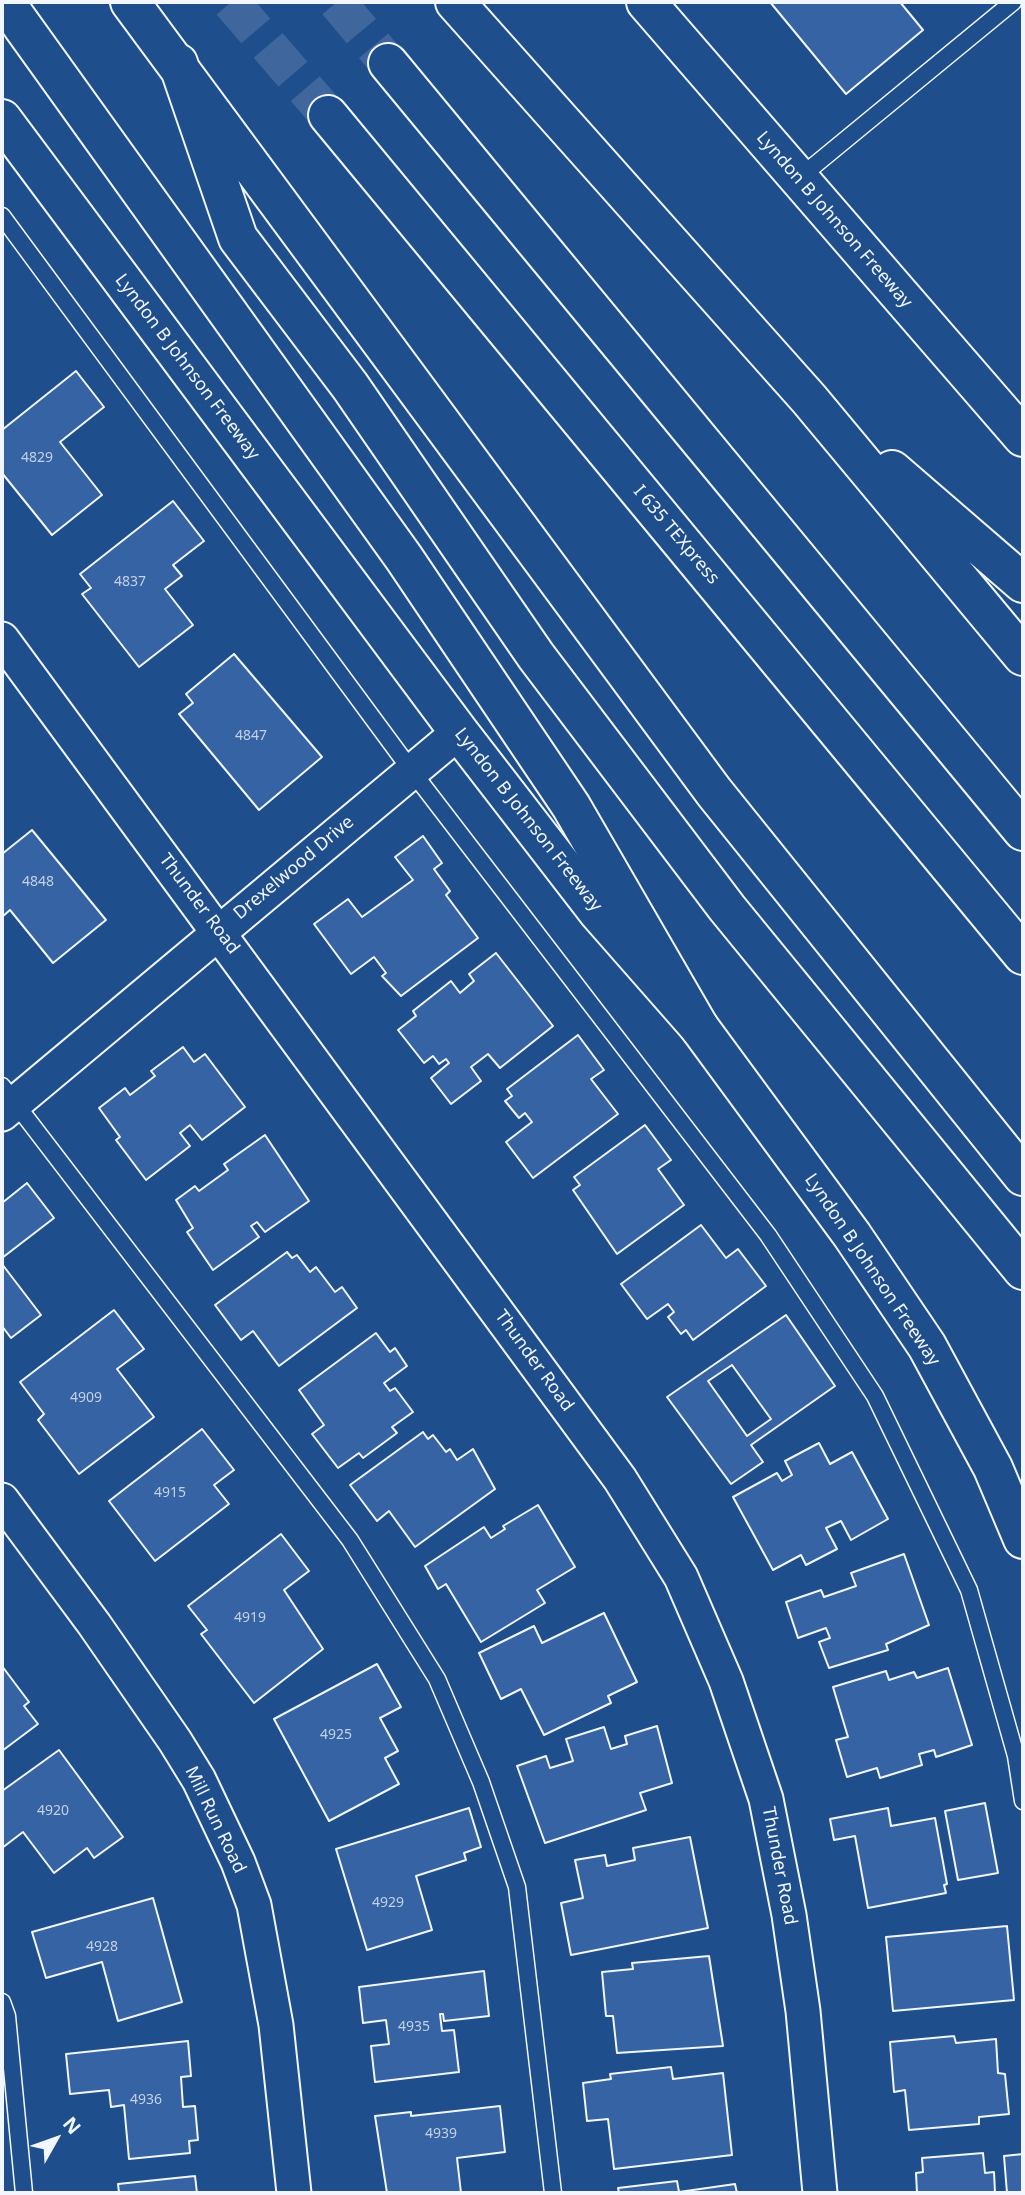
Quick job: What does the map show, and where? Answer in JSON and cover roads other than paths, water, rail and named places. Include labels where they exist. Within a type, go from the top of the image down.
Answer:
[{"type":"main road","points":[[5,2],[411,569],[571,806],[699,1027]]},
{"type":"main road","points":[[130,2],[714,792],[1023,1176]]},
{"type":"main road","points":[[455,2],[809,399],[1023,656]]},
{"type":"main road","name":"Lyndon B Johnson Freeway","points":[[646,2],[797,180],[1023,437]]},
{"type":"main road","points":[[388,63],[1023,831]]},
{"type":"main road","points":[[178,64],[238,238],[350,386],[536,656],[727,908],[1023,1270]]},
{"type":"main road","name":"I 635 TEXpress","points":[[328,115],[1023,955]]},
{"type":"main road","name":"Lyndon B Johnson Freeway","points":[[2,119],[459,732],[598,912],[699,1027],[852,1235],[928,1346],[993,1468],[1023,1539]]},
{"type":"main road","points":[[809,399],[1023,583]]},
{"type":"street","name":"Thunder Road","points":[[2,639],[620,1479],[681,1577],[726,1681],[766,1799],[789,1915],[803,2011],[820,2193]]},
{"type":"street","name":"Drexelwood Drive","points":[[6,1101],[219,931],[459,732]]},
{"type":"street","name":"Mill Run Road","points":[[2,1500],[94,1624],[174,1741],[199,1780],[238,1862],[254,1905],[276,2025],[294,2193]]},
{"type":"lane","points":[[797,180],[1013,2]]},
{"type":"lane","points":[[2,216],[411,770],[768,1235],[875,1396],[970,1590],[1016,1756],[1023,1801]]},
{"type":"lane","points":[[6,1101],[349,1540],[437,1679],[481,1782],[517,1887],[553,2193]]},
{"type":"lane","points":[[2,2002],[7,2016],[24,2193]]},
{"type":"tunnel","points":[[231,2],[328,115]]},
{"type":"tunnel","points":[[337,2],[388,63]]}]
